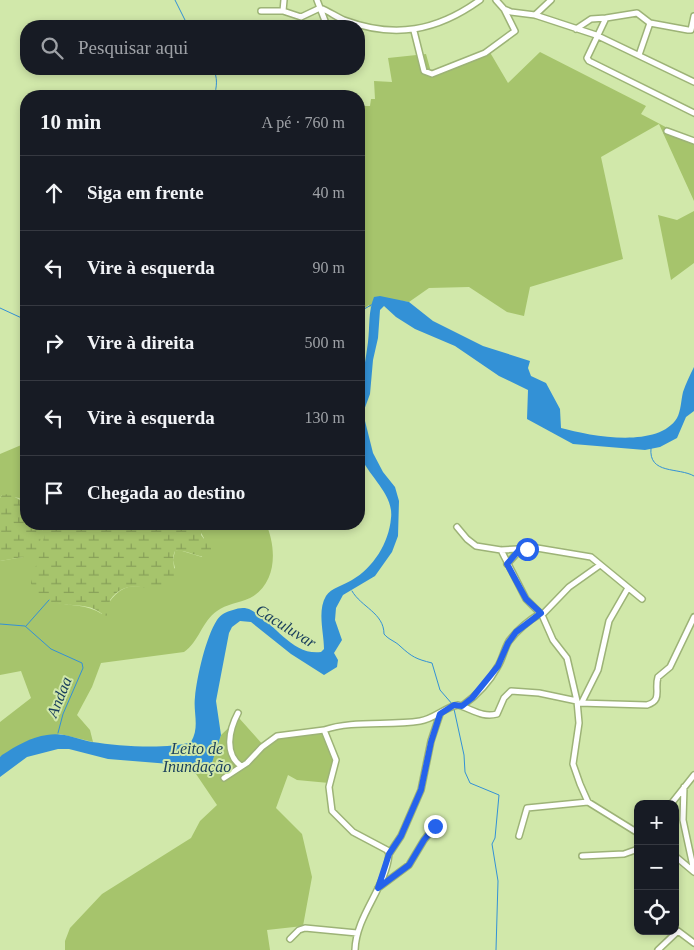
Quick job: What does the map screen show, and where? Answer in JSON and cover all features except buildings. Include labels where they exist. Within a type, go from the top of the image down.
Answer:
[{"type":"street","points":[[283,11],[284,0]]},
{"type":"street","points":[[317,0],[325,20]]},
{"type":"street","points":[[365,25],[414,31],[458,16],[480,0]]},
{"type":"street","points":[[414,31],[424,71],[432,74],[485,53],[515,32],[504,9],[496,0]]},
{"type":"street","points":[[535,15],[548,1]]},
{"type":"street","points":[[261,12],[283,11],[301,17],[320,8]]},
{"type":"street","points":[[320,8],[343,20]]},
{"type":"street","points":[[504,9],[535,15],[596,35],[694,82]]},
{"type":"street","points":[[576,29],[591,20],[637,13],[650,23],[691,30],[694,16]]},
{"type":"street","points":[[606,18],[587,55],[589,61],[694,113]]},
{"type":"street","points":[[638,55],[650,23]]},
{"type":"street","points":[[667,131],[694,141]]},
{"type":"street","points":[[458,526],[472,544],[501,550],[537,548],[559,550],[591,557],[642,599]]},
{"type":"street","points":[[501,550],[526,599],[541,614],[553,640],[568,662],[579,702],[573,764],[588,802],[634,831]]},
{"type":"street","points":[[507,564],[519,550]]},
{"type":"street","points":[[462,706],[489,679],[516,632],[541,614],[569,587],[600,566]]},
{"type":"street","points":[[579,702],[598,670],[609,621],[628,588]]},
{"type":"street","points":[[224,778],[277,736],[347,725],[400,724],[426,719],[440,714],[454,705],[462,706],[474,713],[497,714],[504,698],[511,691],[579,702],[647,706],[655,702],[658,695],[658,677],[670,667],[694,617]]},
{"type":"street","points":[[238,713],[231,728],[229,748],[234,762],[241,766]]},
{"type":"street","points":[[355,950],[357,933],[378,888],[389,854],[404,829],[421,790],[431,742],[440,714]]},
{"type":"street","points":[[324,730],[336,760],[328,787],[329,805],[332,811],[354,832],[387,850],[389,854]]},
{"type":"street","points":[[675,800],[694,775]]},
{"type":"street","points":[[684,787],[683,817],[694,872]]},
{"type":"street","points":[[519,836],[526,808],[588,802]]},
{"type":"street","points":[[378,888],[409,865],[435,826]]},
{"type":"street","points":[[582,856],[624,854],[634,850]]},
{"type":"street","points":[[679,859],[694,872]]},
{"type":"street","points":[[290,939],[299,930],[305,928],[357,933]]},
{"type":"street","points":[[658,950],[678,931],[694,943]]},
{"type":"green space","points":[[488,49],[508,83],[540,52],[646,106],[641,114],[694,142],[694,201],[659,124],[601,157],[623,259],[530,287],[524,316],[507,312],[469,287],[429,288],[409,302],[375,297],[370,308],[369,305],[365,308],[365,106],[370,106],[371,99],[375,99],[374,81],[392,82],[388,58],[426,54],[431,72]]},
{"type":"green space","points":[[694,211],[694,263],[671,280],[658,215],[677,220]]},
{"type":"green space","points":[[20,446],[20,499],[2,495],[0,498],[0,454]]},
{"type":"green space","points":[[9,494],[20,500],[20,530],[43,530],[38,550],[32,559],[23,557],[0,561],[0,498],[2,495]]},
{"type":"green space","points":[[43,530],[48,530],[53,602],[84,607],[102,614],[114,597],[123,589],[135,586],[142,587],[175,568],[173,560],[175,551],[179,550],[202,557],[204,538],[200,530],[269,530],[273,554],[270,575],[259,592],[250,598],[224,607],[212,615],[193,643],[184,652],[101,663],[92,687],[77,715],[90,730],[93,742],[60,734],[0,757],[0,722],[31,698],[21,671],[0,675],[0,561],[23,557]]},
{"type":"green space","points":[[46,530],[201,530],[201,535],[211,548],[211,552],[207,557],[175,551],[173,558],[174,577],[167,587],[152,589],[127,587],[118,591],[110,600],[109,613],[106,616],[91,608],[46,601],[34,591],[31,583]]},
{"type":"green space","points":[[239,718],[264,746],[275,738],[324,730],[336,760],[329,783],[297,780],[288,775],[276,808],[302,834],[312,877],[303,926],[267,930],[270,950],[65,950],[65,941],[70,928],[102,894],[191,838],[200,821],[217,805],[196,774],[210,769],[221,735]]},
{"type":"water","name":"Leito de Inundação","points":[[380,296],[409,302],[433,321],[483,346],[530,361],[528,368],[531,376],[546,383],[560,409],[561,428],[605,437],[640,437],[655,434],[668,428],[677,418],[683,392],[694,367],[694,411],[686,417],[677,438],[660,447],[645,450],[573,444],[527,419],[528,390],[499,376],[455,346],[415,329],[396,317],[384,306],[380,310],[370,394],[365,408],[365,362],[370,314],[374,297]]},
{"type":"water","name":"Leito de Inundação","points":[[365,421],[373,453],[383,472],[395,487],[399,501],[398,536],[392,552],[375,576],[343,595],[336,608],[335,620],[342,640],[334,653],[338,660],[337,667],[324,675],[291,654],[251,622],[240,621],[232,627],[229,633],[216,701],[221,735],[210,769],[196,774],[170,764],[108,759],[69,749],[58,749],[27,757],[0,777],[0,757],[2,755],[24,742],[41,736],[59,734],[115,745],[169,746],[191,742],[196,725],[195,697],[203,657],[213,627],[222,615],[228,612],[240,608],[249,609],[259,615],[292,644],[311,652],[321,652],[324,649],[321,615],[326,596],[367,569],[379,554],[387,537],[390,527],[391,509],[385,493],[365,464]]},
{"type":"waterway","points":[[175,0],[185,20]]},
{"type":"waterway","points":[[216,75],[216,90]]},
{"type":"waterway","points":[[365,309],[373,304]]},
{"type":"waterway","points":[[0,308],[20,317]]},
{"type":"waterway","points":[[651,448],[651,457],[659,466],[694,476]]},
{"type":"waterway","points":[[352,591],[376,615],[386,636],[414,657],[432,663],[440,690],[453,705]]},
{"type":"waterway","points":[[26,626],[49,600]]},
{"type":"waterway","name":"Andaa","points":[[0,624],[25,626],[51,649],[82,663],[83,668],[63,714],[58,733]]},
{"type":"waterway","points":[[454,709],[464,755],[465,772],[470,783],[499,795],[495,838],[492,844],[498,881],[496,950]]},
{"type":"route","points":[[435,826],[424,840],[414,860],[378,888],[389,859],[389,854],[408,822],[413,805],[421,790],[431,742],[440,714],[454,705],[462,706],[472,698],[498,666],[504,650],[516,632],[541,613],[526,599],[507,564],[519,550],[527,549]]},
{"type":"water label","name":"Caculuvar","points":[[286,626]]}]
